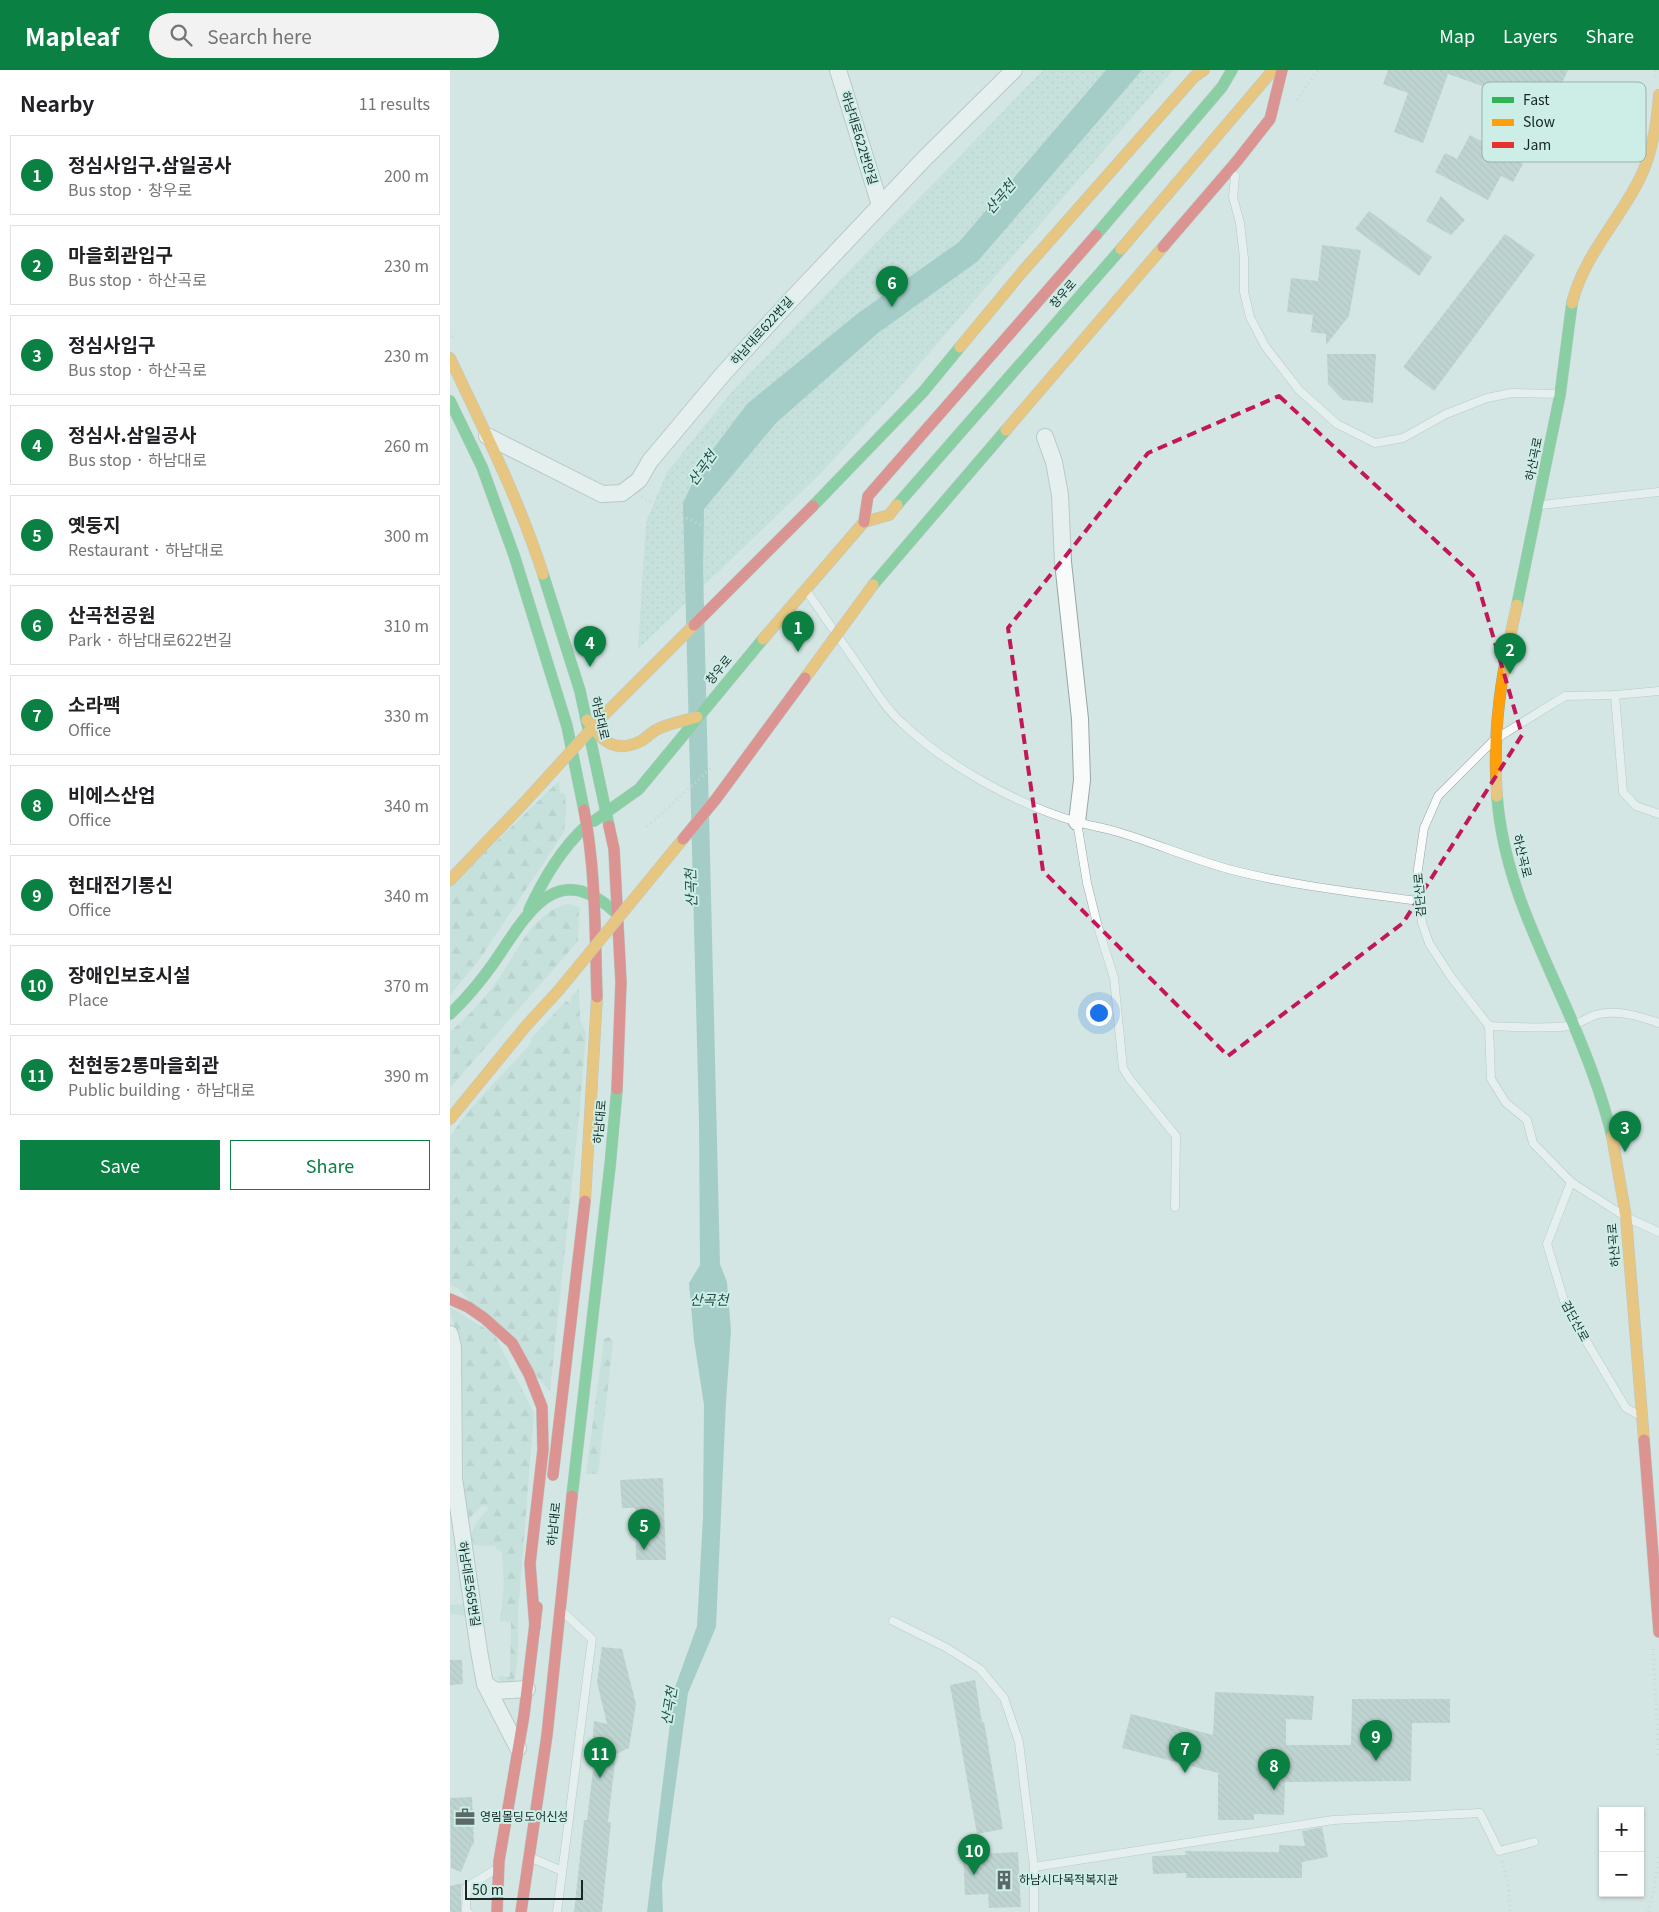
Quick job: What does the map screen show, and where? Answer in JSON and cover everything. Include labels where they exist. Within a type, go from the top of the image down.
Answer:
[{"type":"main road","points":[[450,880],[523,804],[603,716],[814,506],[923,392],[1023,271],[1194,77],[1204,70]]},
{"type":"main road","name":"창우로","points":[[527,913],[539,887],[570,840],[586,825],[639,789],[759,643],[864,522],[868,496],[1155,167],[1222,87],[1232,70]]},
{"type":"main road","name":"창우로","points":[[864,522],[889,515],[1239,112],[1272,70]]},
{"type":"main road","points":[[450,1119],[716,799],[872,585],[1237,161],[1270,119],[1282,70]]},
{"type":"main road","name":"하산곡로","points":[[1656,1637],[1654,1501],[1642,1416],[1626,1217],[1620,1170],[1607,1114],[1589,1063],[1513,881],[1503,844],[1495,787],[1494,740],[1498,692],[1503,666],[1539,506],[1561,394],[1567,323],[1580,274],[1634,189],[1645,168],[1652,146],[1659,95]]},
{"type":"main road","name":"하남대로","points":[[450,358],[487,436],[532,539],[567,646],[586,718],[614,849],[621,982],[619,1059],[610,1166],[559,1608],[547,1735],[521,1912]]},
{"type":"main road","name":"하남대로","points":[[450,401],[482,467],[514,555],[567,726],[586,825],[593,896],[598,1010],[586,1194],[552,1484]]},
{"type":"main road","points":[[586,718],[596,735],[608,744],[628,747],[642,741],[656,730],[697,717]]},
{"type":"main road","points":[[457,855],[523,804]]},
{"type":"main road","points":[[450,1014],[467,999],[527,913],[545,898],[568,889],[581,890],[604,902],[617,914]]},
{"type":"main road","points":[[450,1104],[526,1026]]},
{"type":"main road","points":[[450,1299],[468,1307],[484,1318],[512,1343],[529,1374],[542,1407],[543,1450],[530,1564],[535,1627]]},
{"type":"main road","points":[[497,1912],[499,1867],[527,1689],[542,1567]]},
{"type":"street","name":"하남대로622번안길","points":[[838,70],[880,205]]},
{"type":"street","name":"하남대로622번길","points":[[487,436],[602,494],[622,493],[638,480],[650,461],[723,374],[924,159],[1014,70]]},
{"type":"street","points":[[1045,437],[1054,462],[1060,495],[1063,562],[1080,719],[1082,780],[1077,822]]},
{"type":"street","name":"하남대로565번길","points":[[450,1334],[453,1347],[454,1478],[485,1684],[518,1748]]},
{"type":"street","points":[[485,1684],[496,1691],[527,1689]]},
{"type":"lane","points":[[1237,161],[1232,197],[1240,223],[1244,258],[1244,292],[1250,316],[1265,346],[1299,390],[1337,424],[1375,443],[1403,438],[1446,414],[1487,398],[1512,393],[1561,394]]},
{"type":"lane","points":[[1539,506],[1659,492]]},
{"type":"lane","points":[[806,589],[881,699],[899,721],[926,744],[1008,794],[1077,822],[1117,832],[1236,871],[1299,884],[1420,901]]},
{"type":"lane","name":"검단산로","points":[[1489,1026],[1450,977],[1429,943],[1422,923],[1417,876],[1424,828],[1438,796],[1494,740],[1565,696],[1615,695],[1659,691]]},
{"type":"lane","points":[[1615,695],[1623,792],[1636,806],[1659,814]]},
{"type":"lane","points":[[1077,822],[1089,892],[1114,978],[1123,1068],[1176,1136],[1175,1207]]},
{"type":"lane","points":[[1659,1023],[1611,1012],[1594,1016],[1573,1025],[1543,1028],[1489,1026],[1491,1079],[1506,1103],[1527,1120],[1533,1144],[1571,1182],[1626,1217],[1659,1232]]},
{"type":"lane","name":"검단산로","points":[[1571,1182],[1547,1244],[1566,1307],[1626,1408],[1642,1416]]},
{"type":"lane","points":[[557,1912],[592,1639],[559,1608]]},
{"type":"lane","points":[[894,1621],[947,1648],[980,1669],[1004,1698],[1019,1742],[1034,1867],[1034,1912]]},
{"type":"lane","points":[[1034,1867],[1333,1820],[1480,1813],[1499,1851],[1534,1842]]},
{"type":"lane","points":[[530,1856],[562,1870]]},
{"type":"lane","points":[[468,1912],[466,1910],[467,1887],[499,1867]]},
{"type":"path","points":[[1655,80],[1656,70]]},
{"type":"path","points":[[646,501],[750,548]]},
{"type":"path","points":[[648,826],[690,787]]},
{"type":"path","points":[[1656,1637],[1659,1758]]},
{"type":"path","points":[[1499,1851],[1508,1882],[1510,1912]]},
{"type":"path","points":[[1648,1912],[1659,1856]]},
{"type":"highlighted area","points":[[1279,396],[1476,578],[1522,735],[1403,923],[1228,1056],[1043,871],[1008,628],[1148,453]]},
{"type":"green space","points":[[1043,70],[1173,70],[899,388],[822,472],[638,649],[646,522],[667,472],[731,393]]},
{"type":"green space","points":[[559,781],[560,793],[565,793],[564,832],[479,960],[450,995],[450,886]]},
{"type":"green space","points":[[569,904],[579,907],[578,941],[450,1088],[450,1032],[490,991],[534,925],[556,908]]},
{"type":"green space","points":[[579,989],[580,1020],[586,1033],[550,1391],[458,1288],[450,1285],[450,1137],[478,1100],[531,1043],[531,1039],[566,1001],[571,1004],[571,996]]},
{"type":"green space","points":[[450,1307],[494,1334],[534,1413],[518,1612],[518,1656],[514,1683],[504,1684],[499,1680],[498,1676],[510,1677],[511,1622],[500,1621],[504,1584],[502,1552],[497,1550],[495,1546],[470,1545],[471,1535],[475,1526],[488,1509],[487,1506],[481,1506],[467,1521],[464,1494],[461,1342],[452,1321]]},
{"type":"green space","points":[[609,1337],[613,1342],[598,1474],[586,1474],[604,1339]]},
{"type":"green space","points":[[466,1604],[467,1616],[450,1614],[450,1605]]},
{"type":"water","name":"산곡천","points":[[1106,70],[1142,70],[978,261],[878,333],[776,423],[704,509],[703,568],[720,1264],[727,1282],[731,1331],[716,1627],[688,1693],[662,1885],[663,1912],[647,1912],[674,1690],[697,1626],[703,1517],[704,1405],[694,1340],[689,1283],[700,1265],[699,1121],[683,503],[701,465],[747,404],[857,314],[959,242]]},
{"type":"building","points":[[1388,70],[1568,70],[1563,82],[1482,82],[1482,86],[1448,74],[1423,143],[1394,132],[1408,93],[1383,84]]},
{"type":"building","points":[[1470,135],[1482,142],[1482,162],[1519,162],[1523,164],[1513,182],[1501,176],[1488,200],[1435,172],[1445,153],[1457,159]]},
{"type":"building","points":[[1441,196],[1465,220],[1451,235],[1426,221]]},
{"type":"building","points":[[1369,211],[1432,257],[1419,276],[1355,229]]},
{"type":"building","points":[[1505,234],[1535,255],[1434,391],[1403,367]]},
{"type":"building","points":[[1322,245],[1361,250],[1349,316],[1326,345],[1326,334],[1311,332],[1313,315],[1287,312],[1291,278],[1318,281]]},
{"type":"building","points":[[1327,354],[1376,354],[1373,403],[1343,400],[1328,384]]},
{"type":"building","points":[[663,1478],[666,1560],[636,1560],[635,1508],[622,1508],[620,1480]]},
{"type":"building","points":[[602,1647],[622,1649],[636,1704],[629,1748],[616,1754],[608,1822],[611,1822],[602,1912],[574,1912],[584,1820],[587,1820],[594,1762],[591,1761],[594,1721],[607,1724],[597,1682]]},
{"type":"building","points":[[450,1660],[462,1660],[463,1684],[450,1685]]},
{"type":"building","points":[[975,1680],[1003,1829],[977,1834],[950,1685]]},
{"type":"building","points":[[1215,1692],[1314,1696],[1312,1720],[1286,1719],[1286,1745],[1351,1745],[1352,1699],[1450,1699],[1450,1723],[1412,1723],[1411,1781],[1285,1782],[1284,1815],[1254,1814],[1254,1820],[1218,1820],[1218,1773],[1122,1748],[1131,1714],[1213,1735]]},
{"type":"building","points":[[472,1797],[474,1844],[461,1872],[451,1868],[450,1798]]},
{"type":"building","points":[[1322,1827],[1328,1857],[1302,1862],[1302,1878],[1186,1878],[1186,1873],[1153,1874],[1152,1856],[1186,1855],[1185,1851],[1279,1852],[1279,1845],[1305,1846],[1302,1831]]},
{"type":"building","name":"하남시다목적복지관","points":[[1018,1852],[1021,1907],[989,1908],[988,1894],[965,1895],[963,1855]]},
{"type":"building","points":[[463,1883],[461,1887],[461,1912],[450,1912],[450,1886]]},
{"type":"traffic: fast","points":[[1096,235],[1222,87],[1232,70]]},
{"type":"traffic: fast","points":[[897,505],[1121,249]]},
{"type":"traffic: fast","points":[[1517,605],[1560,395],[1572,303]]},
{"type":"traffic: fast","points":[[813,506],[923,392],[960,347]]},
{"type":"traffic: fast","points":[[450,401],[482,467],[514,555],[567,726],[584,810]]},
{"type":"traffic: fast","points":[[873,585],[1006,430]]},
{"type":"traffic: fast","points":[[543,574],[580,691],[609,826]]},
{"type":"traffic: fast","points":[[594,821],[639,789],[763,639]]},
{"type":"traffic: fast","points":[[1497,796],[1500,825],[1513,879],[1532,930],[1586,1054],[1612,1136]]},
{"type":"traffic: fast","points":[[529,910],[554,864],[587,825]]},
{"type":"traffic: fast","points":[[450,1014],[483,977],[518,928],[544,899],[560,891],[577,890],[596,897],[617,914]]},
{"type":"traffic: fast","points":[[572,1496],[610,1166],[617,1089]]},
{"type":"traffic: slow","points":[[960,347],[1023,271],[1194,77],[1204,70]]},
{"type":"traffic: slow","points":[[1121,249],[1273,70]]},
{"type":"traffic: slow","points":[[1572,303],[1593,254],[1632,194],[1640,178],[1654,137],[1659,95]]},
{"type":"traffic: slow","points":[[1006,430],[1163,247]]},
{"type":"traffic: slow","points":[[450,358],[512,491],[543,574]]},
{"type":"traffic: slow","points":[[763,639],[864,522],[889,515],[897,505]]},
{"type":"traffic: slow","points":[[805,678],[873,585]]},
{"type":"traffic: slow","points":[[1497,796],[1497,723],[1507,653],[1517,605]]},
{"type":"traffic: slow","points":[[523,804],[603,716],[694,625]]},
{"type":"traffic: slow","points":[[587,720],[603,739],[616,746],[624,746],[641,741],[654,731],[671,724],[697,717]]},
{"type":"traffic: slow","points":[[450,880],[523,804]]},
{"type":"traffic: slow","points":[[559,990],[683,839]]},
{"type":"traffic: slow","points":[[450,1119],[526,1026],[559,990]]},
{"type":"traffic: slow","points":[[585,1201],[597,997]]},
{"type":"traffic: slow","points":[[1612,1136],[1626,1217],[1644,1440]]},
{"type":"traffic: jam","points":[[1163,247],[1237,161],[1270,119],[1282,70]]},
{"type":"traffic: jam","points":[[864,522],[868,496],[1096,235]]},
{"type":"traffic: jam","points":[[694,625],[813,506]]},
{"type":"traffic: jam","points":[[683,839],[716,799],[805,678]]},
{"type":"traffic: jam","points":[[584,810],[593,879],[597,997]]},
{"type":"traffic: jam","points":[[609,826],[614,849],[621,982],[617,1089]]},
{"type":"traffic: jam","points":[[553,1475],[585,1201]]},
{"type":"traffic: jam","points":[[450,1299],[468,1307],[484,1318],[512,1343],[529,1374],[542,1407],[543,1450],[530,1564],[535,1627]]},
{"type":"traffic: jam","points":[[1644,1440],[1659,1632]]},
{"type":"traffic: jam","points":[[521,1912],[547,1735],[572,1496]]},
{"type":"traffic: jam","points":[[497,1912],[499,1861],[524,1715],[537,1607]]},
{"type":"place","name":"산곡천공원","points":[[892,307]]},
{"type":"place","name":"정심사입구.삼일공사","points":[[798,652]]},
{"type":"place","name":"정심사.삼일공사","points":[[590,667]]},
{"type":"place","name":"마을회관입구","points":[[1510,674]]},
{"type":"place","name":"정심사입구","points":[[1625,1152]]},
{"type":"place","name":"옛둥지","points":[[644,1550]]},
{"type":"place","name":"현대전기통신","points":[[1376,1761]]},
{"type":"place","name":"소라팩","points":[[1185,1773]]},
{"type":"place","name":"천현동2통마을회관","points":[[600,1778]]},
{"type":"place","name":"비에스산업","points":[[1274,1790]]},
{"type":"place","name":"영림몰딩도어신성","points":[[465,1817]]},
{"type":"place","name":"장애인보호시설","points":[[974,1875]]},
{"type":"place","name":"하남시다목적복지관","points":[[1004,1880]]}]
